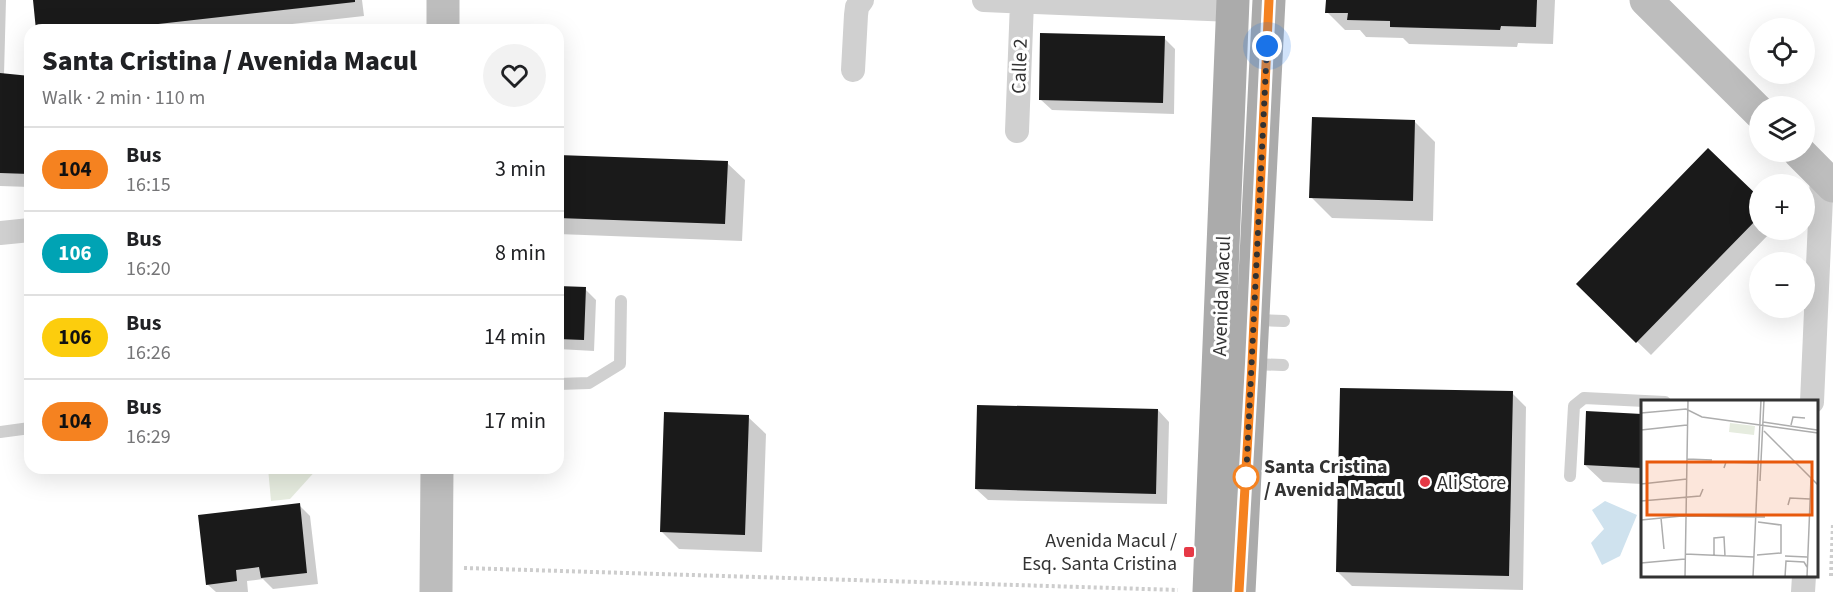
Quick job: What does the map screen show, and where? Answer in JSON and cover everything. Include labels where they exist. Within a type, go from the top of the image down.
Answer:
[{"type":"main road","name":"Avenida Macul","points":[[1239,592],[1267,365],[1269,0]]},
{"type":"main road","name":"Avenida Macul","points":[[1193,591],[1233,5]]},
{"type":"street","points":[[443,0],[443,24]]},
{"type":"street","points":[[853,70],[857,7],[862,0]]},
{"type":"street","points":[[984,0],[1233,5]]},
{"type":"street","points":[[1646,0],[1749,102]]},
{"type":"street","name":"Calle 2","points":[[1017,131],[1022,2]]},
{"type":"street","points":[[1809,162],[1828,180],[1812,400]]},
{"type":"street","points":[[0,233],[24,231]]},
{"type":"street","points":[[436,592],[437,474]]},
{"type":"street","points":[[1803,592],[1804,577]]},
{"type":"lane","points":[[564,384],[589,383],[620,364],[621,301]]},
{"type":"lane","points":[[1570,476],[1574,406],[1584,398],[1641,401]]},
{"type":"lane","points":[[0,432],[24,429]]},
{"type":"path","points":[[1830,581],[1833,524]]},
{"type":"path","points":[[460,568],[1193,591]]},
{"type":"shaded area","points":[[269,474],[313,474],[290,499],[271,501]]},
{"type":"water","points":[[1605,501],[1637,515],[1620,556],[1602,565],[1591,543],[1604,529],[1592,510]]},
{"type":"building","points":[[33,0],[355,0],[355,2],[159,24],[35,24]]},
{"type":"building","points":[[1326,0],[1537,0],[1536,27],[1501,26],[1500,30],[1390,27],[1390,21],[1347,20],[1348,13],[1325,13]]},
{"type":"building","points":[[1040,33],[1165,36],[1163,103],[1039,100]]},
{"type":"building","points":[[0,73],[24,75],[24,174],[0,173]]},
{"type":"building","points":[[1312,117],[1415,120],[1413,201],[1309,198]]},
{"type":"building","points":[[1708,148],[1749,187],[1749,227],[1636,343],[1576,284]]},
{"type":"building","points":[[564,155],[728,161],[725,224],[564,218]]},
{"type":"building","points":[[564,286],[586,287],[584,340],[564,339]]},
{"type":"building","name":"Ali Store","points":[[1340,388],[1513,391],[1509,576],[1336,572]]},
{"type":"building","points":[[977,405],[1158,409],[1156,494],[975,489]]},
{"type":"building","points":[[1586,411],[1641,414],[1641,468],[1584,465]]},
{"type":"building","points":[[664,412],[749,415],[745,535],[660,532]]},
{"type":"building","points":[[300,503],[307,573],[261,578],[259,567],[236,570],[237,581],[206,585],[198,515]]},
{"type":"bus line","name":"104","points":[[1239,592],[1269,0]]},
{"type":"place","name":"Santa Cristina / Avenida Macul","points":[[1246,477]]},
{"type":"place","name":"Ali Store","points":[[1425,482]]},
{"type":"place","name":"Avenida Macul / Esq. Santa Cristina","points":[[1189,552]]},
{"type":"route","points":[[1246,477],[1246,479],[1267,46]]}]
